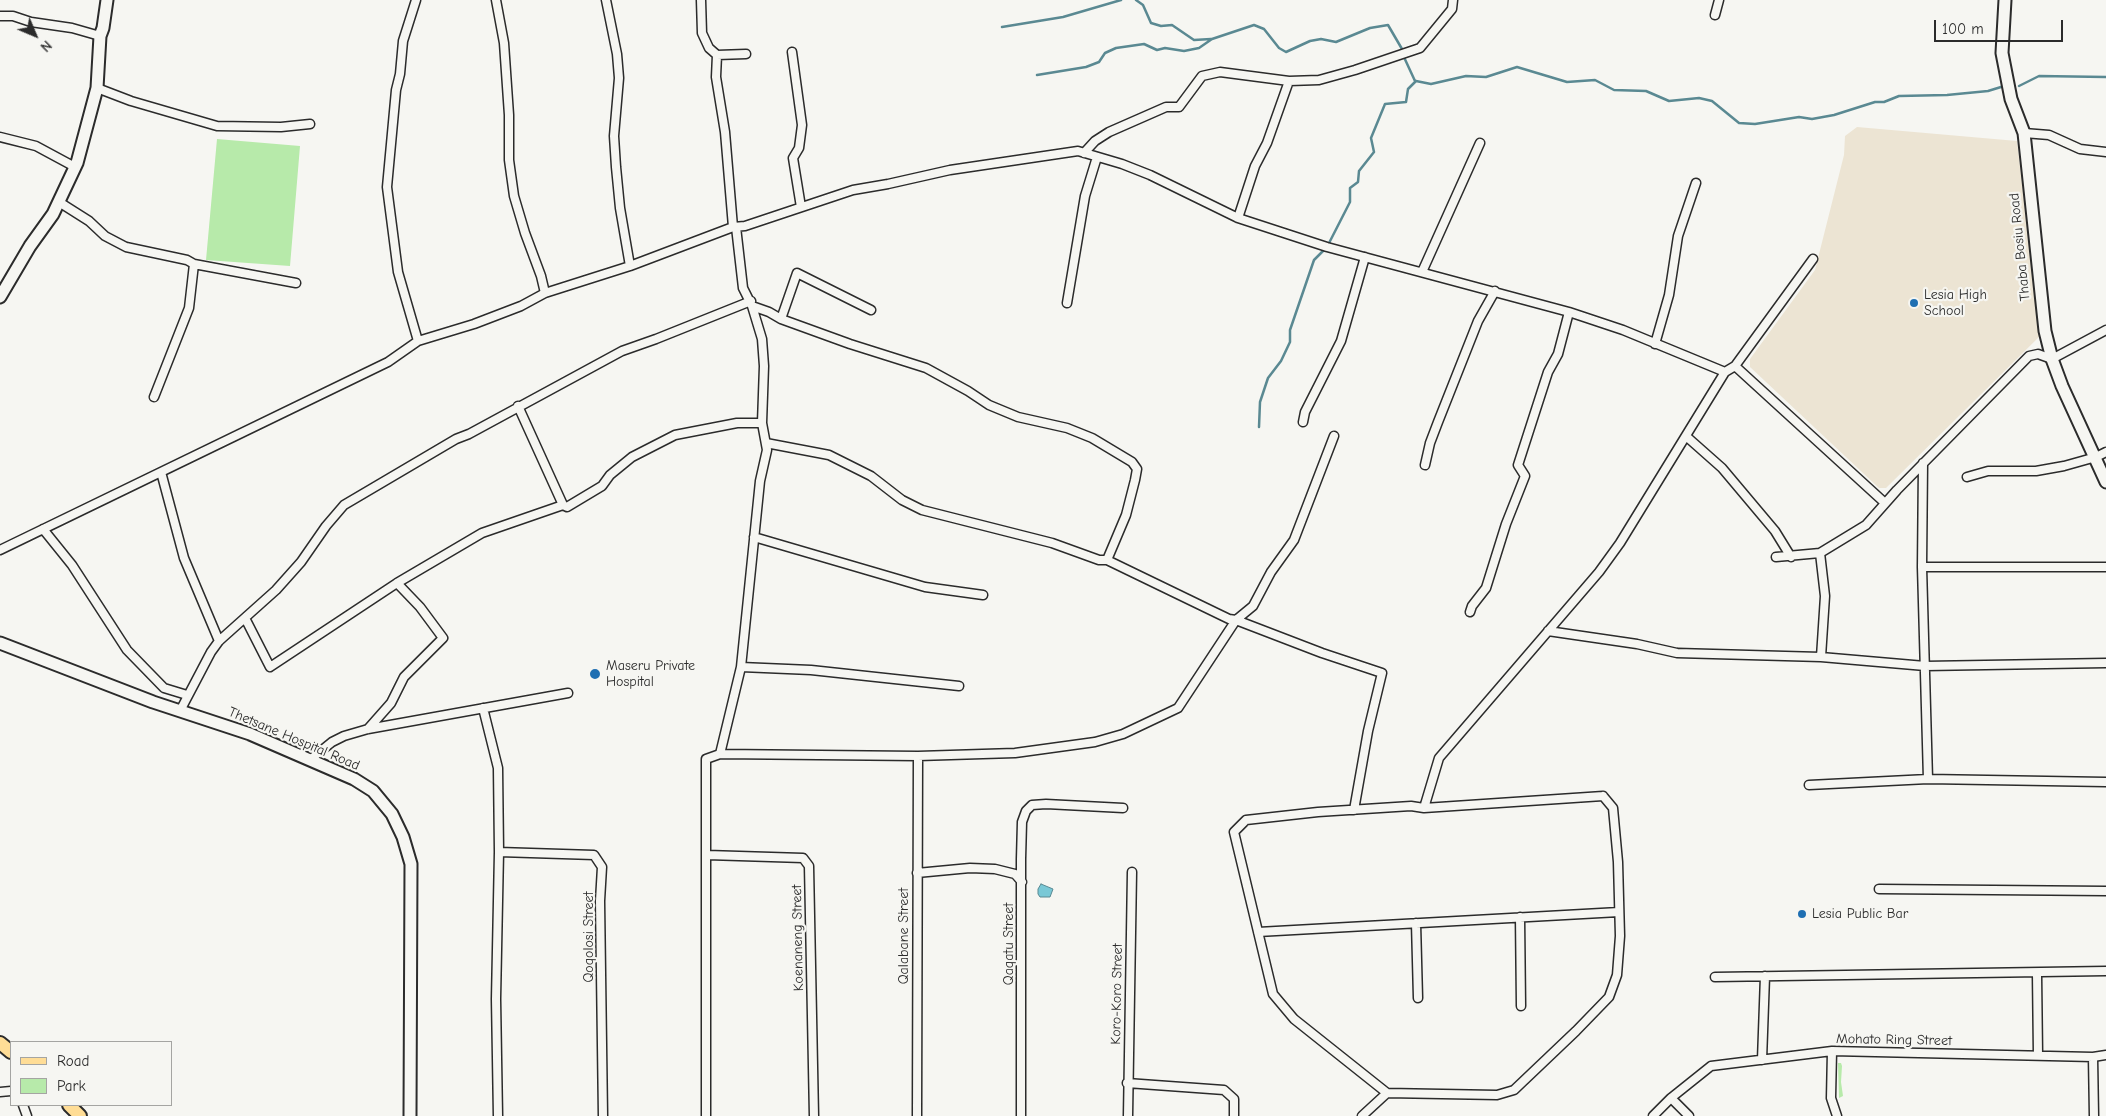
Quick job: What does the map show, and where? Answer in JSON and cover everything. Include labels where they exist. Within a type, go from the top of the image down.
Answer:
[{"type":"main road","points":[[0,1043],[10,1051]]},
{"type":"main road","points":[[70,1106],[80,1116]]},
{"type":"street","points":[[0,297],[30,246],[53,214],[75,167],[97,88],[100,36],[107,0]]},
{"type":"street","points":[[416,0],[403,41],[400,74],[396,90],[387,187],[398,272],[418,341]]},
{"type":"street","points":[[496,0],[504,43],[509,115],[509,160],[514,196],[545,293]]},
{"type":"street","points":[[606,0],[617,54],[619,78],[614,136],[620,208],[630,266]]},
{"type":"street","points":[[701,0],[702,33],[709,48],[717,55],[746,54]]},
{"type":"street","points":[[1084,153],[1094,141],[1123,125],[1166,107],[1179,107],[1202,76],[1220,72],[1289,81],[1319,80],[1420,48],[1452,9],[1453,0]]},
{"type":"street","points":[[1715,16],[1720,0]]},
{"type":"street","name":"Thaba Bosiu Road","points":[[2005,0],[2002,53],[2011,99],[2024,133],[2042,311],[2052,359],[2076,417],[2101,454],[2106,482]]},
{"type":"street","points":[[0,16],[13,16],[30,22],[72,28],[100,36]]},
{"type":"street","points":[[792,52],[802,125],[799,148],[793,158],[800,207]]},
{"type":"street","points":[[717,55],[716,77],[725,132],[734,227],[744,288],[751,303],[762,339],[764,366],[762,423],[766,443],[766,457],[760,481],[741,667],[720,754]]},
{"type":"street","points":[[1238,218],[1252,174],[1266,143],[1289,81]]},
{"type":"street","points":[[97,88],[131,101],[217,126],[281,127],[310,124]]},
{"type":"street","points":[[2024,133],[2049,135],[2080,149],[2106,152]]},
{"type":"street","points":[[0,137],[36,146],[75,167]]},
{"type":"street","points":[[1422,272],[1480,143]]},
{"type":"street","points":[[0,550],[388,362],[418,341],[521,306],[545,293],[630,266],[734,227],[746,226],[854,190],[950,170],[1078,151],[1122,164],[1150,175],[1238,218],[1291,236],[1569,312],[1623,330],[1725,372]]},
{"type":"street","points":[[1067,303],[1085,196],[1097,157]]},
{"type":"street","points":[[1655,344],[1669,294],[1678,236],[1696,183]]},
{"type":"street","points":[[59,202],[89,221],[105,236],[126,247],[179,258],[194,264],[296,283]]},
{"type":"street","points":[[1303,422],[1305,412],[1341,340],[1365,257]]},
{"type":"street","points":[[1424,808],[1439,758],[1599,572],[1620,543],[1687,437],[1725,372],[1735,366],[1813,259]]},
{"type":"street","points":[[154,397],[189,308],[194,264]]},
{"type":"street","points":[[781,319],[798,273],[871,310]]},
{"type":"street","points":[[1425,465],[1430,443],[1478,321],[1495,291]]},
{"type":"street","points":[[180,711],[211,652],[220,641],[276,590],[301,562],[326,526],[344,505],[456,439],[622,351],[751,303],[781,319],[850,344],[926,368],[968,390],[989,405],[1018,417],[1067,428],[1092,438],[1132,462],[1137,469],[1135,480],[1126,515],[1107,560]]},
{"type":"street","points":[[1470,612],[1472,606],[1486,588],[1525,476],[1518,465],[1548,372],[1558,354],[1569,312]]},
{"type":"street","points":[[1776,557],[1820,554],[1866,525],[1885,503],[2029,356],[2038,354],[2052,359],[2106,330]]},
{"type":"street","points":[[1735,366],[1885,503]]},
{"type":"street","points":[[518,406],[563,505]]},
{"type":"street","points":[[245,618],[270,667],[396,583],[482,533],[563,505],[567,507],[602,486],[610,475],[632,457],[675,436],[723,425],[762,423]]},
{"type":"street","points":[[706,1116],[706,759],[720,754],[918,756],[1015,752],[1095,742],[1123,734],[1178,708],[1236,620],[1253,606],[1271,572],[1294,540],[1334,436]]},
{"type":"street","points":[[1687,437],[1722,468],[1775,531],[1791,557]]},
{"type":"street","points":[[766,443],[829,455],[871,476],[902,500],[922,510],[1052,543],[1099,560],[1107,560],[1229,619],[1382,673],[1368,731],[1354,810]]},
{"type":"street","points":[[1967,477],[1988,471],[2045,469],[2101,454]]},
{"type":"street","points":[[1924,463],[1922,567],[1928,778]]},
{"type":"street","points":[[161,472],[184,558],[220,641]]},
{"type":"street","points":[[43,529],[72,565],[127,650],[164,688],[188,695]]},
{"type":"street","points":[[754,537],[925,587],[983,595]]},
{"type":"street","points":[[1820,554],[1824,596],[1821,657]]},
{"type":"street","points":[[1922,567],[2106,567]]},
{"type":"street","points":[[368,730],[390,703],[404,677],[443,638],[420,607],[396,583]]},
{"type":"street","points":[[1548,631],[1637,644],[1677,653],[1821,657],[1925,666],[2106,663]]},
{"type":"street","name":"Thetsane Hospital Road","points":[[0,643],[180,711],[250,734],[311,759],[354,779],[373,791],[392,814],[403,837],[411,864],[410,1116]]},
{"type":"street","points":[[741,667],[811,670],[959,686]]},
{"type":"street","points":[[311,759],[332,742],[344,736],[568,693]]},
{"type":"street","points":[[483,708],[498,768],[499,852],[496,931],[498,1116]]},
{"type":"street","name":"Qalabane Street","points":[[917,1116],[918,756]]},
{"type":"street","points":[[1809,785],[1928,778],[2106,782]]},
{"type":"street","points":[[1604,796],[1613,808],[1618,862],[1617,975],[1609,997],[1514,1090],[1497,1095],[1387,1093],[1294,1019],[1273,994],[1234,832],[1246,820],[1354,810],[1411,806],[1424,808],[1604,796]]},
{"type":"street","name":"Qaqatu Street","points":[[1021,1116],[1022,822],[1026,811],[1032,806],[1084,804],[1123,808]]},
{"type":"street","name":"Qoqolosi Street","points":[[499,852],[594,856],[602,867],[600,901],[603,1116]]},
{"type":"street","name":"Koenaneng Street","points":[[707,856],[803,858],[809,866],[814,1116]]},
{"type":"street","points":[[917,874],[970,868],[995,869],[1014,874],[1022,882]]},
{"type":"street","name":"Koro-Koro Street","points":[[1128,1116],[1127,1083],[1132,872]]},
{"type":"street","points":[[1879,889],[2106,891]]},
{"type":"street","points":[[1258,932],[1619,912]]},
{"type":"street","points":[[1520,917],[1521,1006]]},
{"type":"street","points":[[1416,923],[1418,998]]},
{"type":"street","points":[[1715,977],[2037,974],[2106,971]]},
{"type":"street","points":[[2037,974],[2038,1055]]},
{"type":"street","points":[[1762,1060],[1765,976]]},
{"type":"street","points":[[1832,1052],[1831,1098],[1837,1116]]},
{"type":"street","name":"Mohato Ring Street","points":[[1653,1116],[1671,1098],[1711,1066],[1832,1052],[2106,1055]]},
{"type":"street","points":[[2093,1056],[2094,1116]]},
{"type":"street","points":[[1127,1083],[1224,1090],[1234,1099],[1234,1116]]},
{"type":"street","points":[[1362,1116],[1387,1093]]},
{"type":"street","points":[[1671,1098],[1689,1116]]},
{"type":"shaded area","name":"Lesia High School","points":[[1857,127],[2017,141],[2040,336],[1886,488],[1879,488],[1750,367],[1750,359],[1815,270],[1844,155],[1845,136]]},
{"type":"green space","points":[[217,139],[300,146],[290,266],[206,260]]},
{"type":"green space","points":[[1838,1063],[1841,1063],[1842,1066],[1841,1082],[1843,1096],[1839,1098]]},
{"type":"water","points":[[1041,884],[1053,889],[1050,897],[1040,897],[1038,889]]},
{"type":"waterway","points":[[1002,27],[1063,17],[1121,0]]},
{"type":"waterway","points":[[1136,0],[1143,5],[1151,23],[1161,26],[1172,25],[1194,40],[1211,39]]},
{"type":"waterway","points":[[1037,75],[1086,67],[1099,62],[1105,53],[1116,48],[1144,44],[1157,50],[1165,48],[1184,51],[1199,48],[1212,39],[1254,25],[1264,29],[1279,48],[1286,52],[1310,41],[1321,39],[1336,42],[1370,28],[1388,25],[1402,49],[1415,81]]},
{"type":"waterway","points":[[1259,427],[1260,402],[1268,378],[1281,361],[1290,342],[1290,330],[1314,260],[1327,247],[1350,202],[1350,188],[1358,182],[1359,171],[1374,152],[1371,138],[1385,104],[1406,102],[1408,89],[1416,81],[1431,84],[1466,76],[1486,77],[1517,67],[1567,82],[1595,80],[1614,90],[1646,91],[1669,101],[1699,98],[1712,101],[1739,123],[1755,124],[1799,117],[1812,119],[1834,115],[1875,102],[1884,102],[1899,96],[1947,95],[1988,91],[2001,87]]},
{"type":"waterway","points":[[2019,86],[2039,76],[2106,77]]},
{"type":"place","name":"Lesia High School","points":[[1914,303]]},
{"type":"place","name":"Maseru Private Hospital","points":[[595,674]]},
{"type":"place","name":"Lesia Public Bar","points":[[1802,914]]}]
